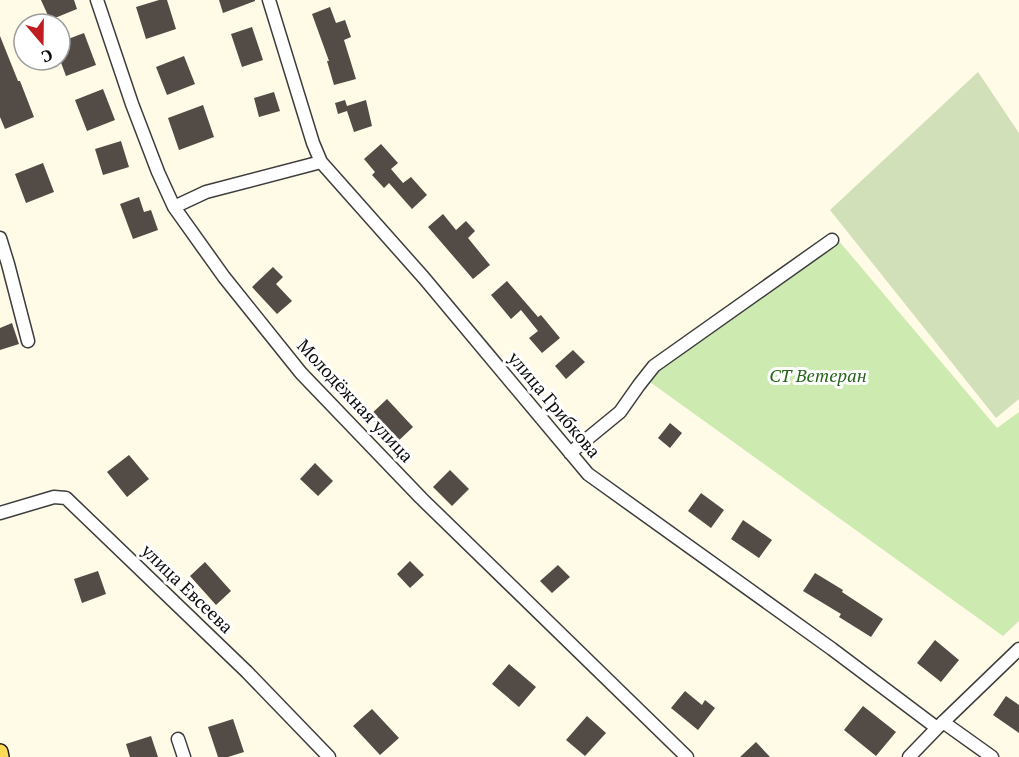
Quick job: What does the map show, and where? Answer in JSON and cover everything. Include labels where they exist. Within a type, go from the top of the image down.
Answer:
[{"type":"main road","points":[[0,752],[1,757]]},
{"type":"street","name":"Молодёжная улица","points":[[97,0],[132,104],[174,207],[224,276],[301,373],[420,498],[687,757]]},
{"type":"street","name":"улица Грибкова","points":[[269,0],[313,143],[321,162],[424,278],[588,474],[940,725],[992,757]]},
{"type":"street","points":[[174,207],[206,192],[321,162]]},
{"type":"street","points":[[0,238],[9,264],[28,341]]},
{"type":"street","points":[[570,453],[620,412],[654,366],[832,240]]},
{"type":"street","name":"улица Евсеева","points":[[0,513],[54,497],[66,498],[247,672],[329,757]]},
{"type":"street","points":[[909,757],[1019,649]]},
{"type":"street","points":[[178,739],[183,757]]},
{"type":"green space","points":[[978,72],[1019,133],[1019,399],[996,418],[830,210]]},
{"type":"green space","name":"СТ Ветеран","points":[[833,234],[997,428],[1019,412],[1019,621],[1003,636],[643,377]]},
{"type":"building","points":[[41,0],[74,0],[77,9],[70,12],[46,12]]},
{"type":"building","points":[[167,0],[176,29],[146,39],[136,7]]},
{"type":"building","points":[[219,0],[255,0],[255,1],[223,13]]},
{"type":"building","points":[[330,7],[336,23],[345,20],[351,37],[344,40],[356,79],[334,85],[327,61],[329,61],[312,14]]},
{"type":"building","points":[[252,27],[263,60],[242,67],[231,34]]},
{"type":"building","points":[[84,33],[96,65],[66,76],[64,72],[72,72],[72,38]]},
{"type":"building","points":[[0,36],[12,66],[12,72],[20,81],[34,117],[5,129],[0,117]]},
{"type":"building","points":[[184,56],[195,84],[167,95],[156,67]]},
{"type":"building","points":[[103,89],[115,120],[87,131],[75,100]]},
{"type":"building","points":[[274,92],[280,111],[259,117],[254,98]]},
{"type":"building","points":[[345,100],[347,106],[366,100],[372,126],[354,132],[347,111],[338,114],[335,103]]},
{"type":"building","points":[[203,105],[214,137],[179,150],[168,118]]},
{"type":"building","points":[[121,141],[129,167],[103,175],[95,149]]},
{"type":"building","points":[[381,144],[398,163],[391,169],[403,183],[411,177],[427,195],[412,209],[389,183],[384,188],[372,175],[375,172],[364,159]]},
{"type":"building","points":[[43,163],[54,192],[26,203],[15,174]]},
{"type":"building","points":[[139,197],[144,212],[151,210],[158,230],[133,239],[120,204]]},
{"type":"building","points":[[443,214],[456,230],[466,221],[475,231],[468,238],[490,265],[473,279],[428,227]]},
{"type":"building","points":[[273,267],[283,277],[276,284],[292,301],[277,314],[252,287]]},
{"type":"building","points":[[507,281],[538,317],[541,315],[560,338],[542,353],[529,338],[538,331],[521,310],[511,319],[491,295]]},
{"type":"building","points":[[12,323],[19,344],[0,350],[0,328]]},
{"type":"building","points":[[573,350],[585,362],[566,379],[555,366]]},
{"type":"building","points":[[387,399],[413,427],[395,444],[369,416]]},
{"type":"building","points":[[670,423],[682,433],[670,448],[658,438]]},
{"type":"building","points":[[129,455],[149,479],[127,497],[107,472]]},
{"type":"building","points":[[315,463],[333,481],[318,496],[300,479]]},
{"type":"building","points":[[450,470],[469,489],[452,506],[433,487]]},
{"type":"building","points":[[701,493],[724,510],[711,528],[688,511]]},
{"type":"building","points":[[743,520],[772,540],[759,558],[731,539]]},
{"type":"building","points":[[410,561],[424,575],[410,588],[397,574]]},
{"type":"building","points":[[205,562],[231,591],[216,605],[190,576]]},
{"type":"building","points":[[558,565],[570,577],[552,593],[540,581]]},
{"type":"building","points":[[98,571],[106,594],[82,603],[74,579]]},
{"type":"building","points":[[815,573],[883,619],[871,637],[839,617],[841,614],[803,591]]},
{"type":"building","points":[[935,640],[959,660],[941,682],[917,663]]},
{"type":"building","points":[[509,664],[536,687],[519,707],[492,684]]},
{"type":"building","points":[[685,691],[702,705],[705,700],[715,708],[698,730],[671,708]]},
{"type":"building","points":[[1006,696],[1019,705],[1019,733],[993,715]]},
{"type":"building","points":[[863,706],[896,732],[876,756],[844,730]]},
{"type":"building","points":[[372,709],[399,738],[380,755],[353,726]]},
{"type":"building","points":[[587,716],[606,733],[585,756],[566,740]]},
{"type":"building","points":[[233,719],[244,752],[228,757],[218,757],[208,727]]},
{"type":"building","points":[[151,736],[158,757],[130,757],[126,744]]},
{"type":"building","points":[[756,742],[770,757],[740,757]]}]
